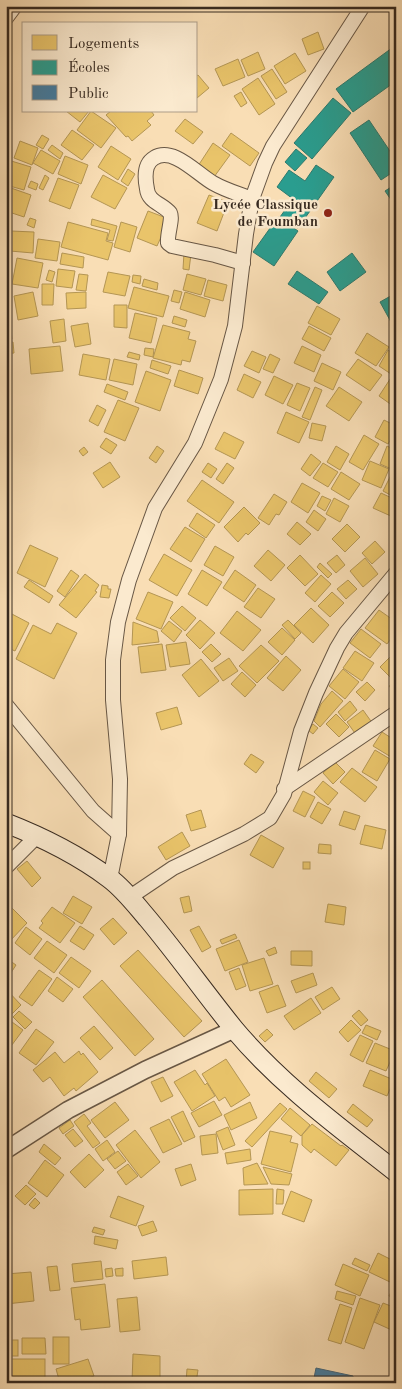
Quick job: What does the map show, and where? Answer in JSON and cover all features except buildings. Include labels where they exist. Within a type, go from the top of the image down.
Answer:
[{"type":"main road","points":[[6,823],[38,836],[72,854],[110,878],[130,897],[165,939],[235,1029],[295,1092],[396,1172]]},
{"type":"street","points":[[6,18],[15,6]]},
{"type":"street","points":[[110,878],[119,834],[120,779],[113,700],[113,660],[118,622],[129,580],[156,508],[195,443],[221,379],[235,326],[252,199],[265,163],[363,6]]},
{"type":"street","points":[[243,263],[172,246],[168,243],[167,235],[172,220],[170,214],[150,198],[147,192],[146,174],[148,163],[155,157],[168,154],[176,157],[216,185],[252,199]]},
{"type":"street","points":[[130,897],[173,868],[244,834],[270,818],[284,794],[304,724],[337,648],[346,633],[396,573]]},
{"type":"street","points":[[6,704],[93,811],[119,834]]},
{"type":"street","points":[[284,789],[396,713]]},
{"type":"street","points":[[6,868],[38,836]]},
{"type":"street","points":[[6,1150],[68,1110],[145,1070],[235,1029]]},
{"type":"place","name":"Lycée Classique de Foumban","points":[[328,213]]}]
